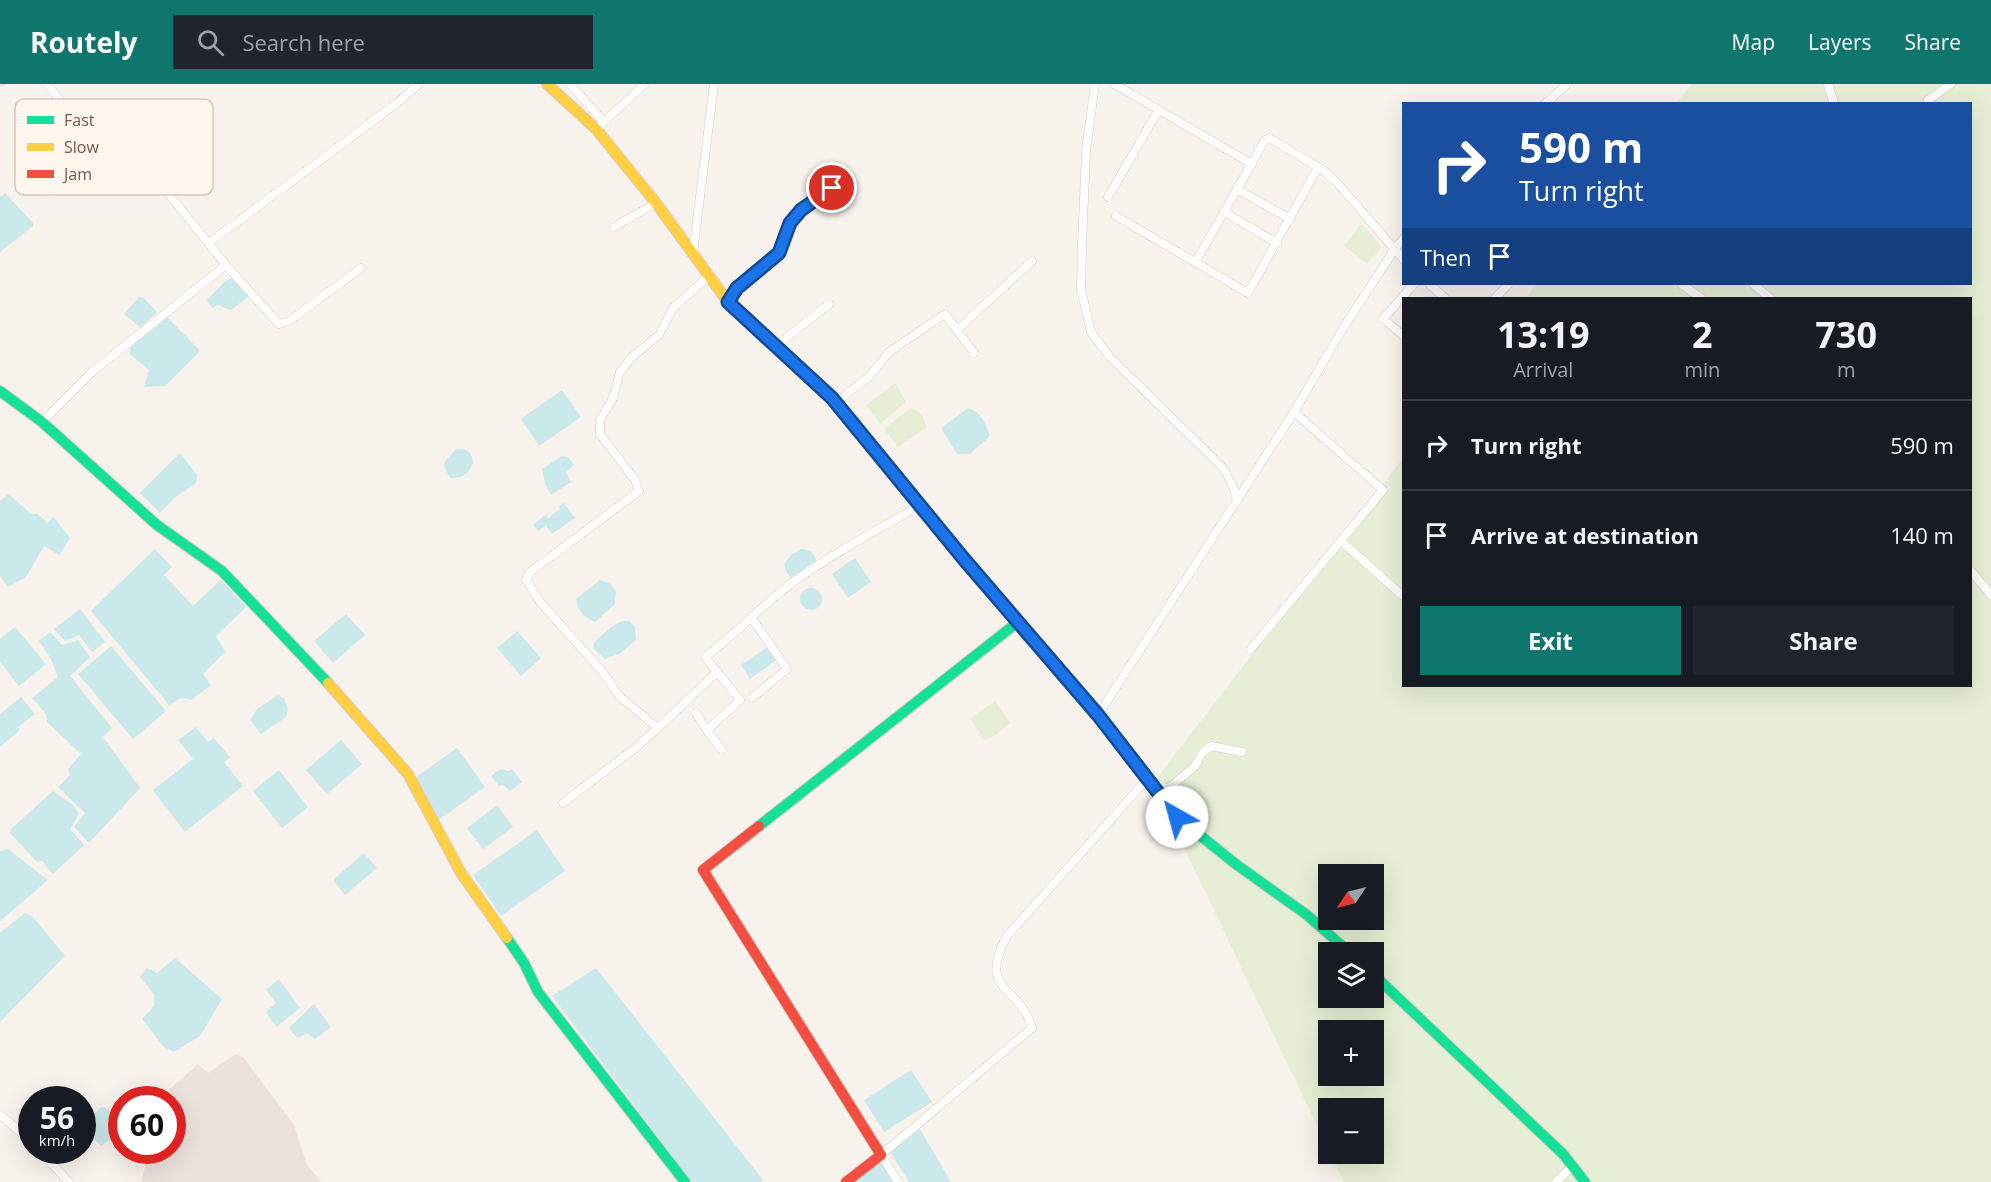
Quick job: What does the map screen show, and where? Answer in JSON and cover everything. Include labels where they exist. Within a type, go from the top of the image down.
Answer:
[{"type":"street","points":[[47,84],[59,99]]},
{"type":"street","points":[[209,243],[397,103],[419,84]]},
{"type":"street","points":[[547,84],[600,125]]},
{"type":"street","points":[[570,84],[728,302],[836,402],[1098,715],[1182,822],[1307,915],[1338,942]]},
{"type":"street","points":[[600,125],[645,84]]},
{"type":"street","points":[[693,254],[714,84]]},
{"type":"street","points":[[1095,84],[1086,151],[1081,289],[1091,332],[1109,356],[1224,469],[1237,501]]},
{"type":"street","points":[[1114,84],[1252,164]]},
{"type":"street","points":[[1547,102],[1567,84]]},
{"type":"street","points":[[1828,84],[1833,102]]},
{"type":"street","points":[[1929,102],[1928,100],[1951,84]]},
{"type":"street","points":[[1108,197],[1158,111]]},
{"type":"street","points":[[1195,263],[1265,140],[1269,138],[1318,167],[1338,184],[1402,258]]},
{"type":"street","points":[[1116,216],[1248,293],[1318,167]]},
{"type":"street","points":[[728,302],[737,288],[779,253],[790,223],[801,210],[832,188]]},
{"type":"street","points":[[1237,189],[1290,219]]},
{"type":"street","points":[[170,195],[226,265],[279,324],[289,321],[361,268]]},
{"type":"street","points":[[614,227],[656,203]]},
{"type":"street","points":[[1224,212],[1277,243]]},
{"type":"street","points":[[1098,715],[1402,240]]},
{"type":"street","points":[[957,330],[1032,261]]},
{"type":"street","points":[[42,422],[93,372],[226,265]]},
{"type":"street","points":[[658,728],[620,697],[601,670],[541,603],[526,580],[528,573],[639,491],[635,480],[600,434],[600,420],[613,398],[620,372],[632,357],[659,335],[673,308],[708,277]]},
{"type":"street","points":[[1402,297],[1413,285]]},
{"type":"street","points":[[1430,285],[1444,297]]},
{"type":"street","points":[[1496,297],[1508,285]]},
{"type":"street","points":[[1682,285],[1700,297]]},
{"type":"street","points":[[1754,285],[1769,297]]},
{"type":"street","points":[[1402,298],[1383,319],[1402,334]]},
{"type":"street","points":[[776,346],[829,304]]},
{"type":"street","points":[[836,402],[869,377],[889,352],[945,314],[974,353]]},
{"type":"street","points":[[0,391],[42,422],[157,525],[222,571],[302,654],[408,774],[461,873],[524,963],[538,992],[685,1182]]},
{"type":"street","points":[[1250,650],[1383,490],[1294,412]]},
{"type":"street","points":[[707,730],[740,700],[705,657],[728,640],[751,617],[795,581],[921,505]]},
{"type":"street","points":[[1341,541],[1402,595]]},
{"type":"street","points":[[1972,572],[1991,595]]},
{"type":"street","points":[[751,617],[787,669],[752,698]]},
{"type":"street","points":[[898,1182],[703,870],[1018,622]]},
{"type":"street","points":[[563,803],[634,749],[717,672]]},
{"type":"street","points":[[696,712],[722,750]]},
{"type":"street","points":[[1147,778],[1168,789],[1195,766],[1202,753],[1211,746],[1242,752]]},
{"type":"street","points":[[846,1182],[1032,1028],[1030,1020],[1004,989],[996,974],[996,956],[1007,936],[1147,778]]},
{"type":"street","points":[[1384,984],[1563,1154],[1585,1182]]},
{"type":"street","points":[[0,1114],[18,1130]]},
{"type":"street","points":[[52,1164],[69,1182]]},
{"type":"street","points":[[1556,1182],[1573,1166]]},
{"type":"shaded area","points":[[236,1054],[244,1058],[294,1125],[306,1163],[321,1182],[141,1182],[146,1164],[186,1164],[186,1086],[173,1086],[198,1064],[208,1073]]},
{"type":"green space","points":[[1691,84],[1991,84],[1991,1182],[1344,1182],[1335,1164],[1384,1164],[1384,1098],[1318,1098],[1318,1128],[1153,783],[1402,460],[1402,687],[1972,687],[1972,297],[1527,297],[1536,285],[1972,285],[1972,102],[1677,102]]},
{"type":"green space","points":[[1361,224],[1381,248],[1368,264],[1344,246]]},
{"type":"green space","points":[[895,383],[906,402],[880,424],[866,405]]},
{"type":"green space","points":[[912,407],[922,415],[927,427],[898,447],[884,429]]},
{"type":"green space","points":[[995,701],[1010,723],[996,735],[985,740],[970,718]]},
{"type":"water","points":[[5,193],[33,223],[33,226],[0,252],[0,197]]},
{"type":"water","points":[[234,277],[249,296],[231,310],[218,305],[212,308],[207,300],[225,281]]},
{"type":"water","points":[[139,297],[144,298],[157,312],[141,328],[124,314]]},
{"type":"water","points":[[167,317],[200,351],[165,386],[144,387],[149,370],[130,354],[131,345]]},
{"type":"water","points":[[562,390],[581,417],[539,446],[521,419]]},
{"type":"water","points":[[968,408],[982,419],[990,436],[970,454],[957,454],[941,428]]},
{"type":"water","points":[[456,449],[464,449],[471,454],[473,462],[465,474],[450,478],[444,466],[445,461]]},
{"type":"water","points":[[180,453],[197,475],[196,483],[174,498],[160,513],[140,493]]},
{"type":"water","points":[[562,456],[568,457],[574,465],[566,472],[571,482],[551,495],[545,484],[542,469]]},
{"type":"water","points":[[9,494],[31,514],[38,514],[47,523],[54,517],[70,538],[59,555],[44,546],[26,577],[8,587],[0,576],[0,501]]},
{"type":"water","points":[[564,503],[575,518],[552,534],[546,525],[538,531],[533,524],[546,515],[548,518]]},
{"type":"water","points":[[155,549],[172,567],[164,575],[193,606],[221,580],[246,607],[216,636],[225,652],[203,674],[211,685],[191,700],[181,698],[169,705],[91,611]]},
{"type":"water","points":[[801,549],[812,553],[817,563],[797,577],[791,578],[784,564],[792,554]]},
{"type":"water","points":[[855,558],[871,582],[848,598],[832,574]]},
{"type":"water","points":[[600,580],[611,584],[616,592],[615,604],[595,622],[582,614],[576,599]]},
{"type":"water","points":[[811,588],[819,591],[822,599],[819,607],[811,610],[803,607],[800,599],[803,591]]},
{"type":"water","points":[[80,609],[105,642],[92,652],[79,635],[65,641],[54,629]]},
{"type":"water","points":[[346,614],[365,635],[333,663],[314,641]]},
{"type":"water","points":[[622,621],[629,621],[635,627],[636,640],[619,654],[605,659],[594,649],[594,642],[611,627]]},
{"type":"water","points":[[15,627],[46,664],[19,686],[0,662],[0,639]]},
{"type":"water","points":[[517,631],[541,658],[521,676],[497,648]]},
{"type":"water","points":[[50,632],[62,645],[78,640],[90,657],[70,676],[112,728],[103,737],[140,788],[89,843],[74,827],[85,813],[58,787],[70,775],[68,769],[81,754],[47,722],[46,714],[32,698],[58,677],[51,659],[39,641]]},
{"type":"water","points":[[111,646],[166,711],[133,739],[78,674]]},
{"type":"water","points":[[769,646],[778,659],[750,679],[741,665]]},
{"type":"water","points":[[278,695],[284,698],[288,709],[286,717],[261,734],[250,720],[257,709]]},
{"type":"water","points":[[21,697],[35,714],[18,727],[20,730],[0,747],[0,714]]},
{"type":"water","points":[[196,727],[208,742],[214,738],[230,757],[224,762],[243,786],[185,832],[153,790],[193,759],[178,740]]},
{"type":"water","points":[[341,740],[362,764],[327,794],[306,770]]},
{"type":"water","points":[[457,748],[485,787],[437,821],[416,777]]},
{"type":"water","points":[[500,769],[509,771],[512,769],[522,782],[510,791],[503,785],[499,786],[491,776]]},
{"type":"water","points":[[279,770],[308,807],[282,828],[253,791]]},
{"type":"water","points":[[53,791],[73,805],[79,814],[70,829],[84,845],[53,874],[42,861],[37,862],[10,833],[11,829]]},
{"type":"water","points":[[497,805],[513,827],[483,849],[467,828]]},
{"type":"water","points":[[537,830],[565,871],[501,916],[473,875]]},
{"type":"water","points":[[8,849],[48,880],[0,921],[0,851]]},
{"type":"water","points":[[364,853],[377,868],[345,895],[333,880]]},
{"type":"water","points":[[25,913],[32,916],[65,956],[0,1022],[0,933]]},
{"type":"water","points":[[175,958],[222,999],[200,1036],[174,1052],[164,1047],[142,1019],[154,1006],[154,994],[140,977],[147,968],[157,973]]},
{"type":"water","points":[[596,968],[763,1180],[761,1182],[692,1182],[552,996]]},
{"type":"water","points":[[279,979],[300,1008],[276,1027],[266,1012],[276,1003],[266,990]]},
{"type":"water","points":[[314,1004],[331,1027],[315,1039],[308,1033],[297,1038],[289,1028]]},
{"type":"water","points":[[911,1070],[932,1102],[884,1132],[864,1100]]},
{"type":"water","points":[[104,1107],[108,1110],[108,1141],[101,1146],[96,1141],[96,1112]]},
{"type":"water","points":[[920,1129],[951,1182],[909,1182],[890,1152]]},
{"type":"water","points":[[882,1162],[894,1182],[856,1182]]},
{"type":"railway","points":[[0,86],[5,84]]},
{"type":"traffic: fast","points":[[0,391],[42,422],[157,525],[222,571],[328,683]]},
{"type":"traffic: fast","points":[[759,826],[1018,622]]},
{"type":"traffic: fast","points":[[1095,711],[1177,817],[1237,865],[1307,915],[1338,942]]},
{"type":"traffic: fast","points":[[507,938],[524,963],[538,992],[685,1182]]},
{"type":"traffic: fast","points":[[1384,984],[1563,1154],[1585,1182]]},
{"type":"traffic: slow","points":[[547,84],[596,129],[656,203],[728,302],[832,398],[875,450]]},
{"type":"traffic: slow","points":[[328,683],[408,774],[461,873],[507,938]]},
{"type":"traffic: jam","points":[[875,450],[963,558],[1095,711]]},
{"type":"traffic: jam","points":[[759,826],[703,870],[881,1155],[846,1182]]},
{"type":"route","points":[[832,188],[801,210],[790,223],[779,253],[737,288],[728,302],[832,398],[963,558],[1098,715],[1177,817]]}]
